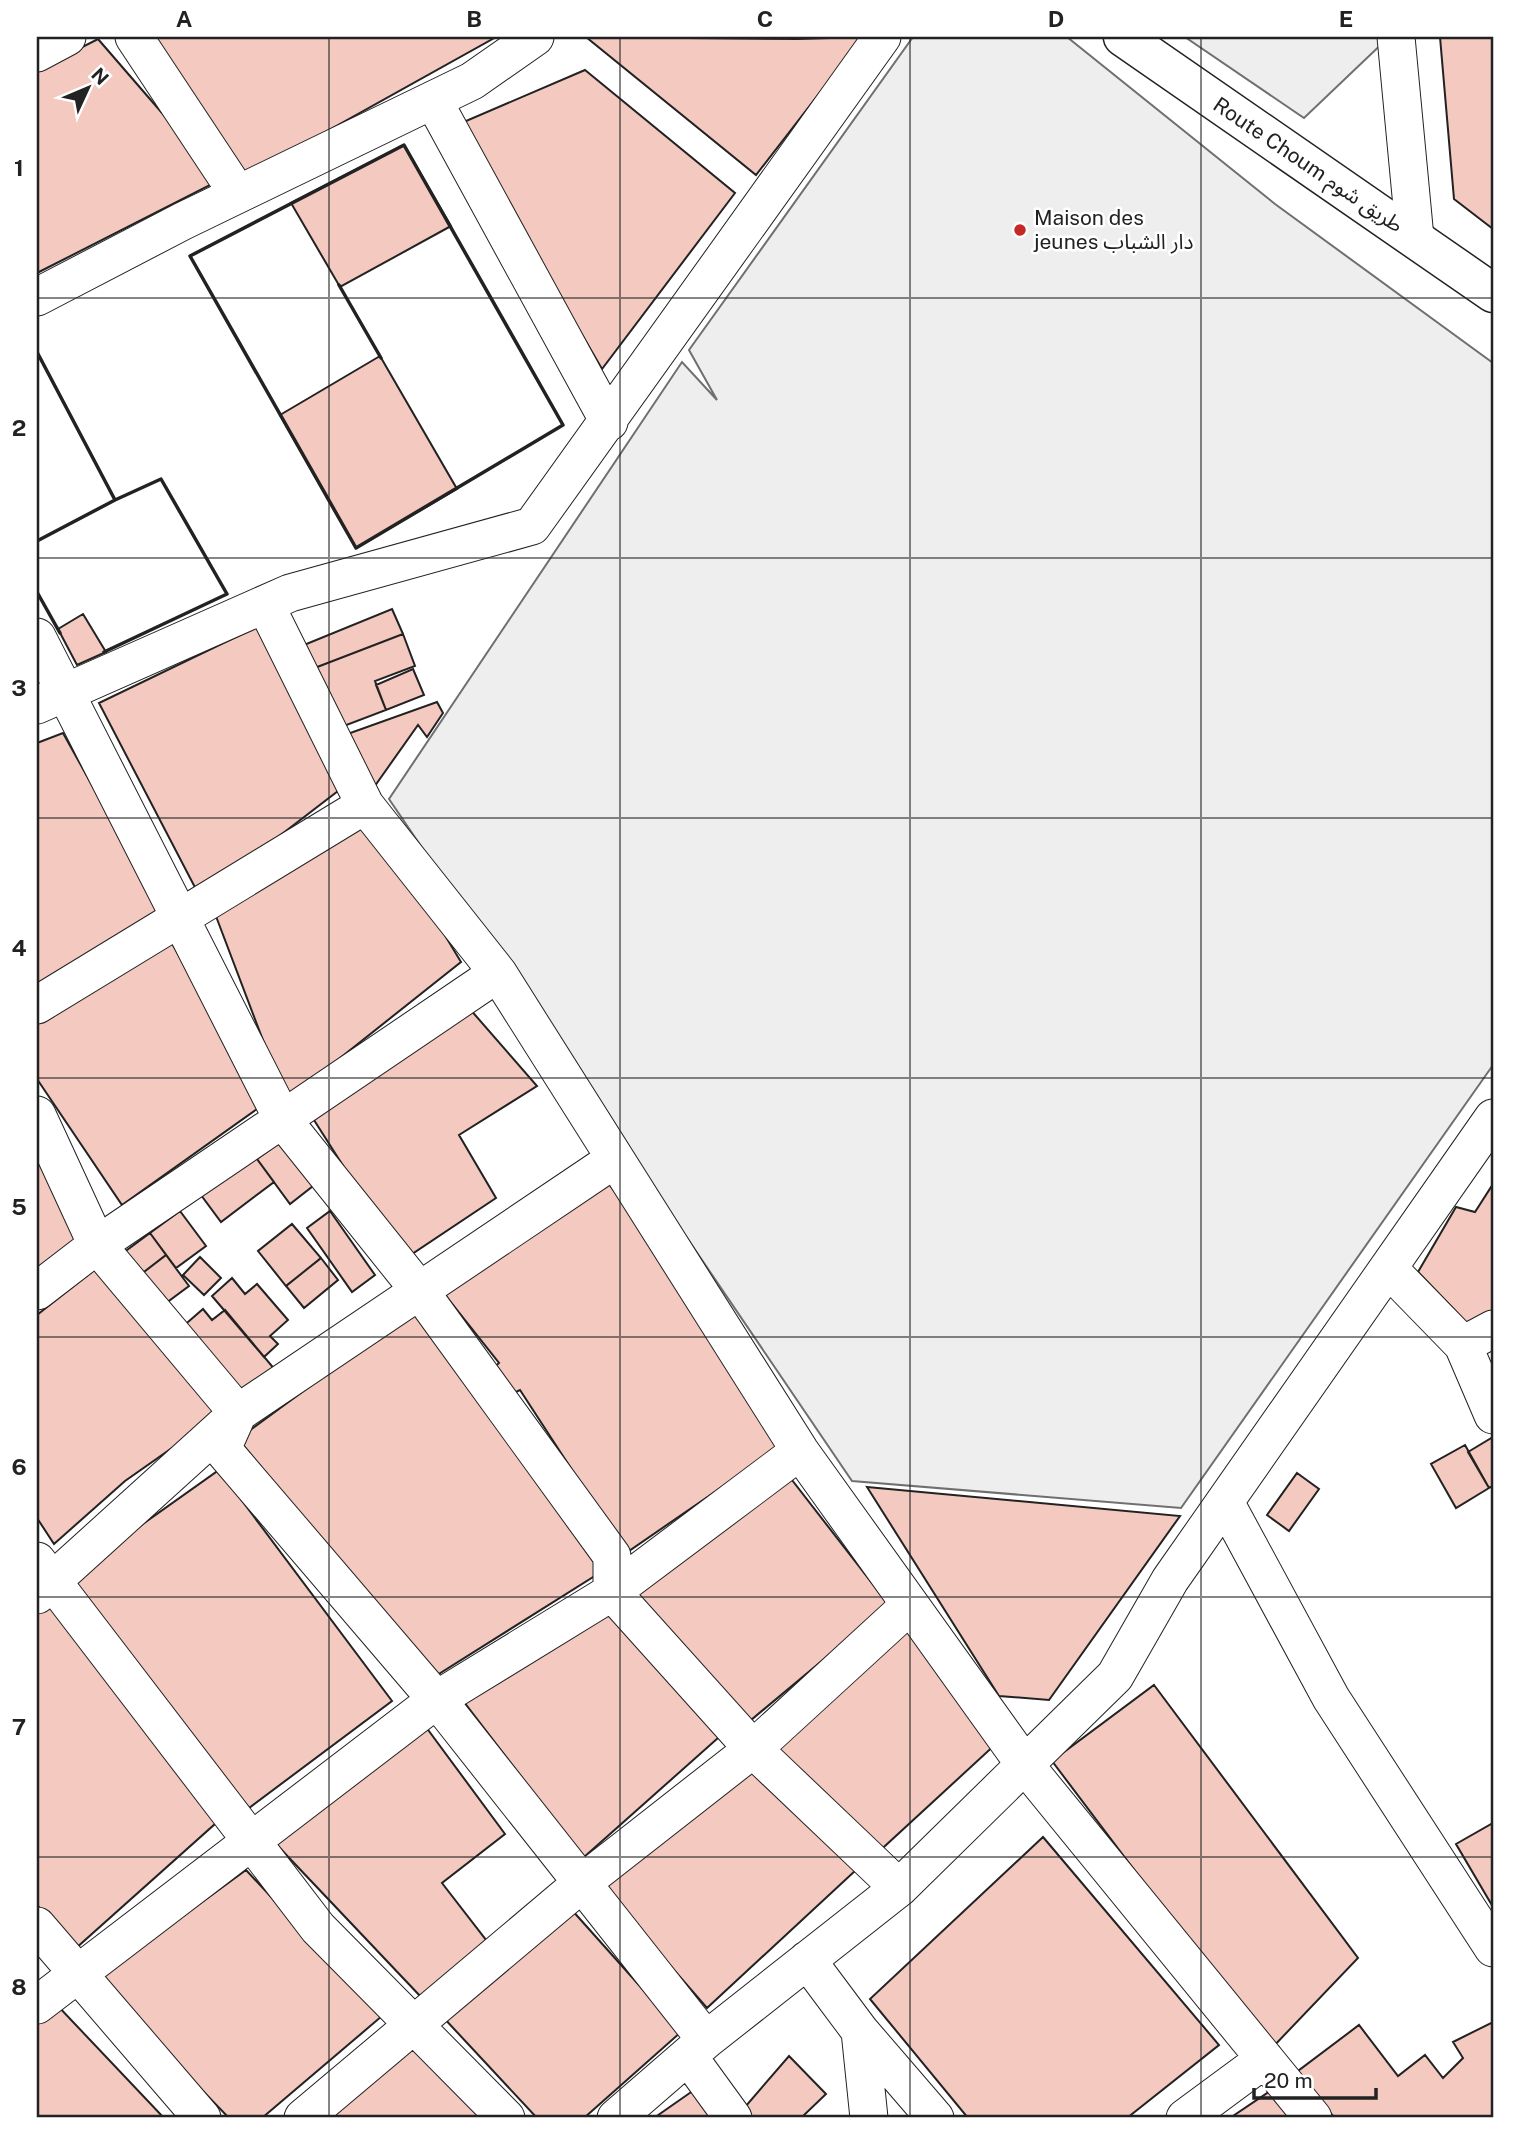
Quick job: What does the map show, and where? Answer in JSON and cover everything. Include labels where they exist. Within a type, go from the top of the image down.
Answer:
[{"type":"highway","name":"Route Choum طريق شوم","points":[[1123,37],[1493,293]]},
{"type":"street","points":[[37,52],[67,37]]},
{"type":"street","points":[[134,37],[238,194]]},
{"type":"street","points":[[37,297],[238,194],[472,81],[535,37]]},
{"type":"street","points":[[51,699],[290,593],[532,526],[609,422],[832,102],[882,37]]},
{"type":"street","points":[[1396,37],[1415,238]]},
{"type":"street","points":[[433,100],[609,422]]},
{"type":"street","points":[[265,604],[365,805],[498,974],[800,1451],[1025,1765],[1313,2118]]},
{"type":"street","points":[[37,637],[51,699],[182,918],[283,1120],[418,1290],[612,1556],[612,1592],[753,1749],[898,1888]]},
{"type":"street","points":[[37,1005],[365,805]]},
{"type":"street","points":[[37,1291],[97,1245],[498,974]]},
{"type":"street","points":[[37,1115],[97,1245],[238,1413]]},
{"type":"street","points":[[616,2118],[697,2048],[898,1888],[1115,1676],[1170,1580],[1493,1118]]},
{"type":"street","points":[[506,2118],[318,1928],[42,1579],[238,1413],[615,1159]]},
{"type":"street","points":[[1388,1269],[1478,1337],[1493,1415]]},
{"type":"street","points":[[238,1413],[222,1449],[436,1700],[582,1883],[697,2048],[733,2118]]},
{"type":"street","points":[[37,2005],[436,1700],[612,1592],[800,1451]]},
{"type":"street","points":[[1225,1502],[1331,1698],[1493,1948]]},
{"type":"street","points":[[303,2118],[582,1883],[753,1749],[910,1605]]},
{"type":"street","points":[[37,1926],[202,2118]]},
{"type":"street","points":[[807,1961],[860,2031],[935,2118]]},
{"type":"street","points":[[860,2031],[869,2118]]},
{"type":"street","points":[[1185,2118],[1265,2059]]},
{"type":"shaded area","points":[[913,37],[1067,37],[1275,204],[1493,363],[1493,1065],[1181,1508],[852,1481],[389,799],[682,362],[717,400],[689,350]]},
{"type":"shaded area","points":[[1185,37],[1389,37],[1304,118]]},
{"type":"building","points":[[151,37],[496,37],[243,178]]},
{"type":"building","points":[[586,37],[797,39],[863,37],[756,175]]},
{"type":"building","points":[[1440,37],[1493,37],[1493,229],[1454,199]]},
{"type":"building","points":[[98,39],[220,180],[37,273],[37,70]]},
{"type":"building","points":[[585,70],[735,193],[602,369],[459,124]]},
{"type":"building","points":[[404,145],[451,226],[340,287],[291,203]]},
{"type":"building","points":[[380,356],[457,489],[356,548],[280,415]]},
{"type":"building","points":[[392,609],[403,634],[312,669],[299,647]]},
{"type":"building","points":[[83,614],[106,652],[77,665],[58,629]]},
{"type":"building","points":[[261,625],[351,781],[200,897],[99,703]]},
{"type":"building","points":[[403,634],[415,666],[375,681],[386,710],[336,729],[312,669]]},
{"type":"building","points":[[413,669],[424,695],[386,710],[376,685]]},
{"type":"building","points":[[437,702],[443,713],[427,737],[418,725],[372,790],[339,737]]},
{"type":"building","points":[[63,733],[161,909],[37,989],[37,743]]},
{"type":"building","points":[[369,809],[461,962],[286,1101],[214,911]]},
{"type":"building","points":[[169,938],[264,1104],[122,1205],[37,1079],[37,1017]]},
{"type":"building","points":[[469,1008],[537,1086],[459,1135],[496,1198],[403,1260],[314,1120]]},
{"type":"building","points":[[280,1142],[313,1186],[290,1204],[257,1159]]},
{"type":"building","points":[[37,1150],[86,1239],[37,1271]]},
{"type":"building","points":[[251,1151],[274,1182],[221,1222],[198,1191]]},
{"type":"building","points":[[607,1181],[792,1439],[626,1553],[520,1390],[507,1396],[488,1373],[499,1363],[442,1291]]},
{"type":"building","points":[[1493,1184],[1493,1310],[1468,1324],[1418,1272],[1456,1207],[1475,1212]]},
{"type":"building","points":[[180,1211],[206,1246],[176,1268],[150,1233]]},
{"type":"building","points":[[330,1211],[375,1275],[352,1292],[307,1228]]},
{"type":"building","points":[[292,1224],[321,1258],[286,1286],[258,1251]]},
{"type":"building","points":[[150,1233],[166,1255],[140,1275],[123,1253]]},
{"type":"building","points":[[166,1255],[189,1286],[162,1306],[140,1275]]},
{"type":"building","points":[[200,1257],[221,1278],[204,1295],[183,1275]]},
{"type":"building","points":[[321,1258],[338,1280],[304,1308],[286,1286]]},
{"type":"building","points":[[98,1267],[226,1410],[125,1481],[54,1544],[37,1518],[37,1315]]},
{"type":"building","points":[[232,1278],[245,1294],[257,1284],[288,1320],[270,1336],[278,1344],[264,1357],[212,1296]]},
{"type":"building","points":[[203,1309],[212,1320],[225,1310],[276,1371],[242,1400],[181,1328]]},
{"type":"building","points":[[414,1310],[601,1572],[434,1677],[238,1439]]},
{"type":"building","points":[[1493,1437],[1493,1486],[1489,1488],[1468,1452]]},
{"type":"building","points":[[1465,1445],[1489,1488],[1456,1508],[1431,1464]]},
{"type":"building","points":[[219,1470],[392,1701],[249,1808],[68,1577]]},
{"type":"building","points":[[785,1471],[889,1605],[751,1720],[627,1586]]},
{"type":"building","points":[[1297,1473],[1319,1489],[1289,1531],[1267,1515]]},
{"type":"building","points":[[867,1487],[1180,1516],[1049,1700],[999,1696]]},
{"type":"building","points":[[48,1603],[216,1823],[75,1949],[37,1905],[37,1613]]},
{"type":"building","points":[[606,1606],[727,1730],[583,1858],[461,1698]]},
{"type":"building","points":[[900,1622],[998,1742],[873,1857],[766,1742]]},
{"type":"building","points":[[1154,1685],[1358,1958],[1270,2050],[1052,1761]]},
{"type":"building","points":[[423,1723],[505,1834],[442,1883],[486,1940],[422,1998],[276,1844]]},
{"type":"building","points":[[742,1760],[856,1870],[707,2008],[599,1884]]},
{"type":"building","points":[[1493,1823],[1493,1907],[1456,1844]]},
{"type":"building","points":[[1043,1837],[1219,2045],[1127,2118],[968,2118],[870,1999]]},
{"type":"building","points":[[246,1870],[382,2016],[262,2118],[229,2118],[95,1980]]},
{"type":"building","points":[[571,1909],[681,2032],[584,2118],[537,2118],[442,2016]]},
{"type":"building","points":[[56,2004],[164,2118],[37,2118],[37,2018]]},
{"type":"building","points":[[1493,2022],[1493,2118],[1335,2118],[1294,2074],[1359,2025],[1398,2076],[1425,2055],[1443,2078],[1463,2058],[1453,2042]]},
{"type":"building","points":[[412,2046],[483,2118],[322,2118]]},
{"type":"building","points":[[789,2056],[826,2094],[801,2118],[743,2118],[739,2114]]},
{"type":"building","points":[[1273,2089],[1296,2118],[1230,2118]]},
{"type":"building","points":[[694,2090],[715,2118],[654,2118]]},
{"type":"wall","points":[[404,145],[563,425],[356,548],[190,256],[404,145]]},
{"type":"wall","points":[[339,285],[381,358]]},
{"type":"wall","points":[[37,352],[115,500],[161,479],[227,594],[104,652]]},
{"type":"wall","points":[[37,541],[115,500]]},
{"type":"wall","points":[[37,592],[60,633]]},
{"type":"place","name":"Maison des jeunes دار الشباب","points":[[1020,230]]}]
